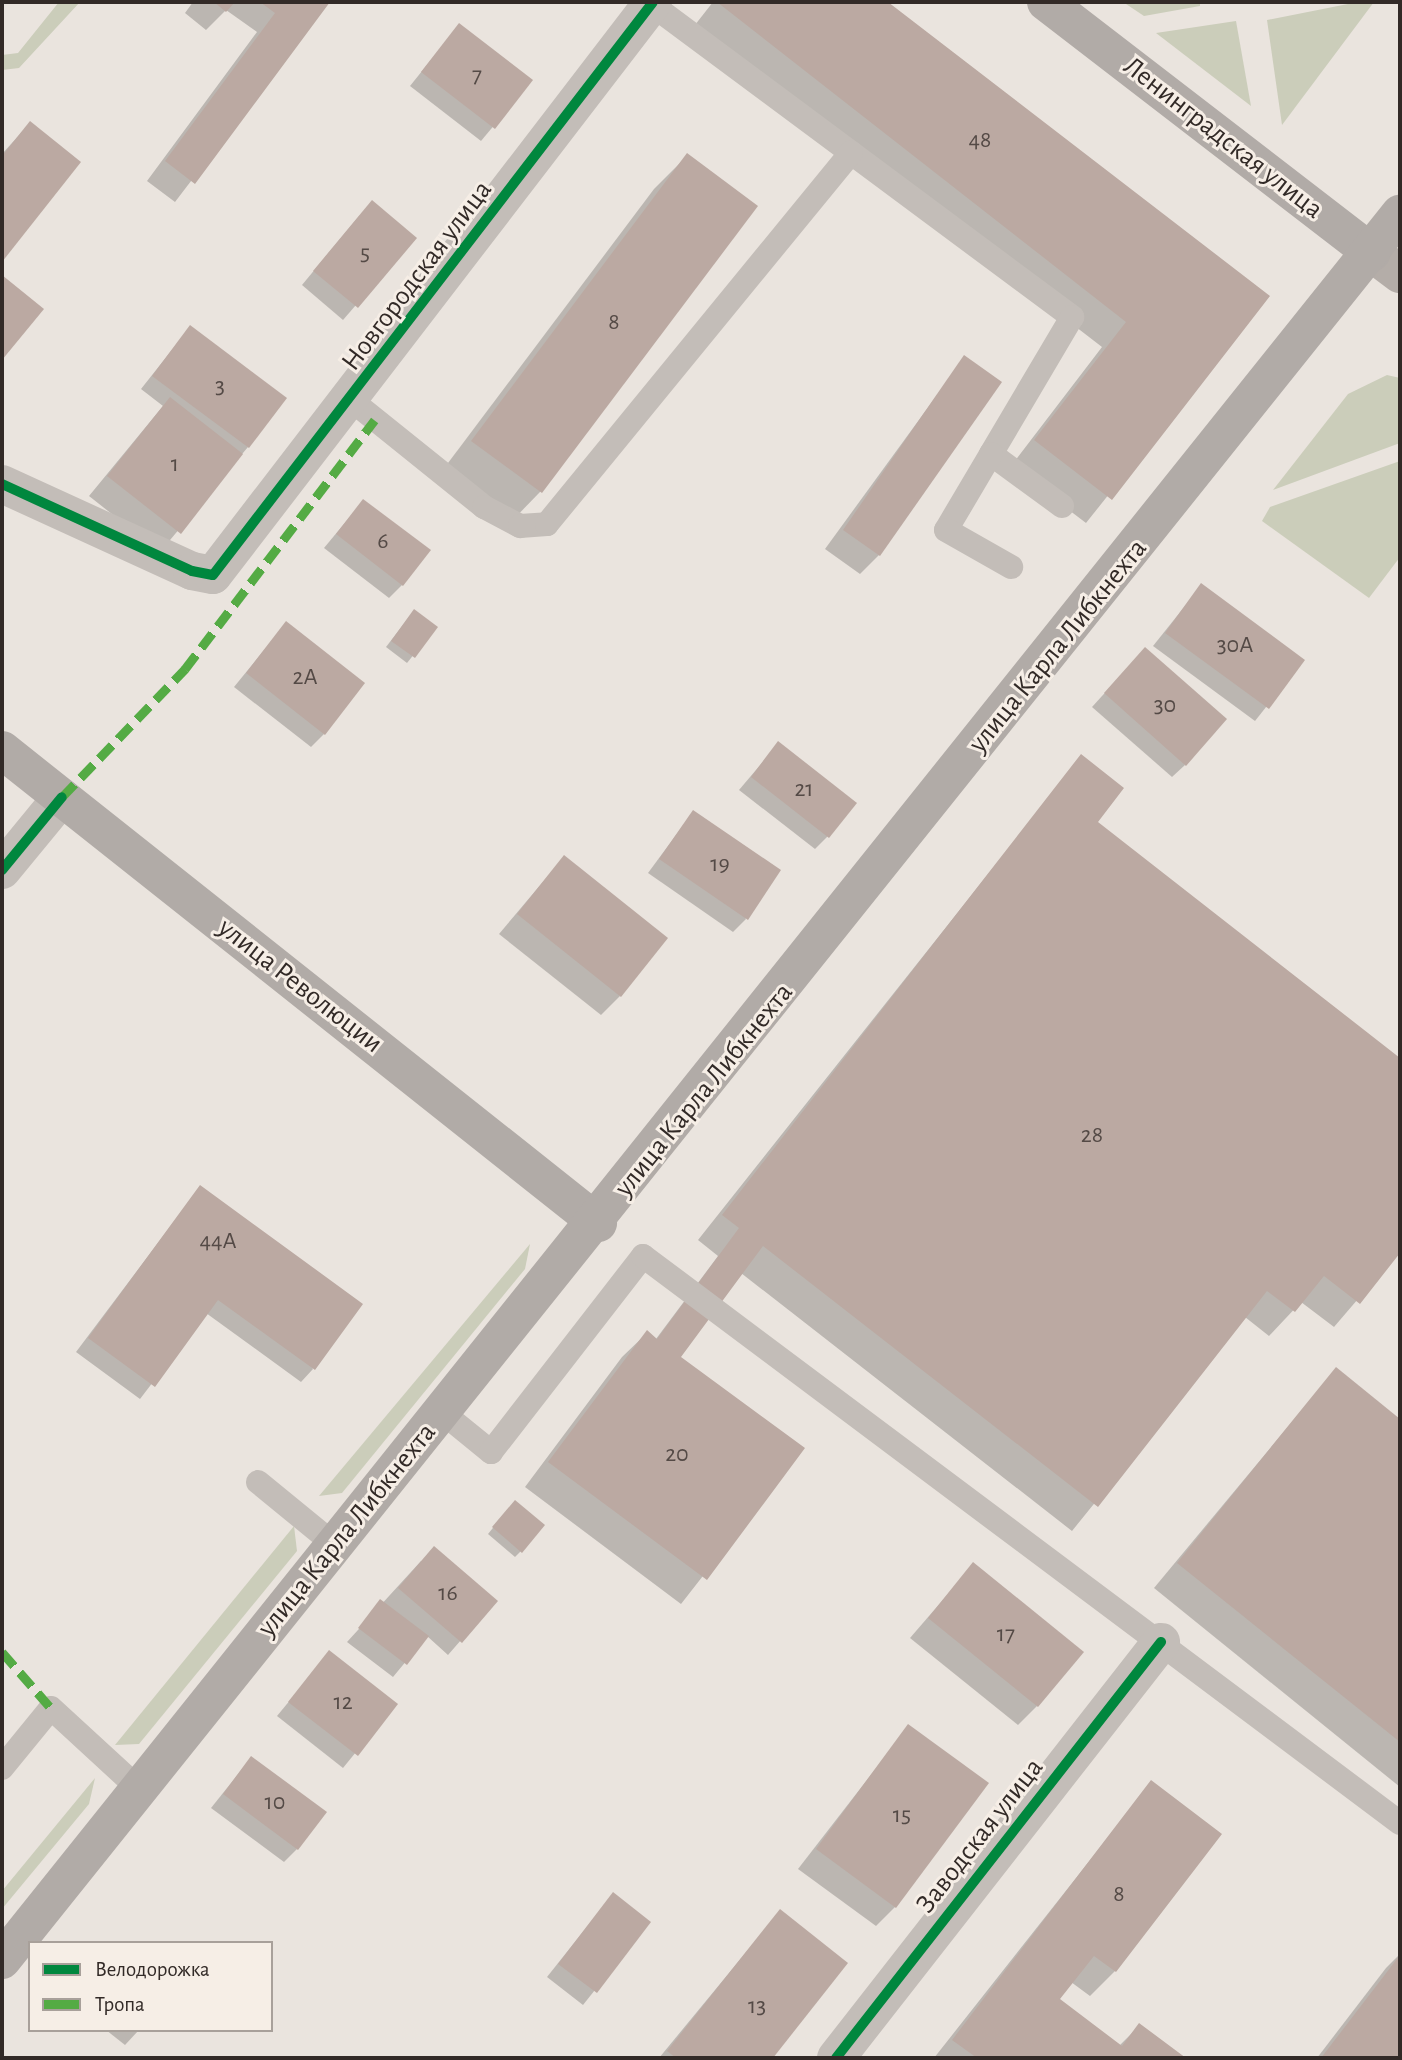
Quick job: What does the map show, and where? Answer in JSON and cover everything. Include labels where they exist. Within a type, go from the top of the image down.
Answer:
[{"type":"main road","name":"Ленинградская улица","points":[[1049,3],[1386,264]]},
{"type":"main road","name":"улица Карла Либкнехта","points":[[2,1960],[138,1788],[597,1223],[1386,264],[1400,214]]},
{"type":"main road","name":"улица Революции","points":[[2,750],[597,1223]]},
{"type":"street","name":"Новгородская улица","points":[[2,484],[192,571],[213,575],[351,400],[652,3]]},
{"type":"street","points":[[2,870],[62,797]]},
{"type":"street","name":"Заводская улица","points":[[836,2058],[1161,1642]]},
{"type":"lane","points":[[652,3],[1072,317],[946,530],[1011,567]]},
{"type":"lane","points":[[351,400],[484,507],[520,526],[547,524],[851,152]]},
{"type":"lane","points":[[991,454],[1062,506]]},
{"type":"lane","points":[[443,1413],[491,1452],[643,1256],[1400,1823]]},
{"type":"lane","points":[[258,1482],[335,1545]]},
{"type":"lane","points":[[2,1768],[51,1708],[138,1788]]},
{"type":"green space","points":[[59,2],[80,2],[19,68],[2,70],[2,55],[18,53]]},
{"type":"green space","points":[[1123,2],[1200,2],[1200,6],[1144,16]]},
{"type":"green space","points":[[1358,2],[1374,2],[1282,125],[1267,20]]},
{"type":"green space","points":[[1236,21],[1251,106],[1156,33]]},
{"type":"green space","points":[[1387,375],[1400,378],[1400,443],[1273,490],[1348,394]]},
{"type":"green space","points":[[1400,461],[1400,557],[1369,598],[1262,521],[1270,507]]},
{"type":"green space","points":[[530,1244],[525,1269],[342,1493],[319,1496]]},
{"type":"green space","points":[[294,1526],[297,1551],[139,1744],[115,1745]]},
{"type":"green space","points":[[95,1778],[89,1804],[2,1909],[2,1891]]},
{"type":"building","points":[[214,2],[235,2],[226,12]]},
{"type":"building","points":[[260,2],[330,2],[195,184],[165,161],[275,13]]},
{"type":"building","points":[[717,2],[888,2],[1270,296],[1112,500],[1034,440],[1126,322]]},
{"type":"building","points":[[459,23],[533,80],[495,129],[421,72]]},
{"type":"building","points":[[30,121],[81,162],[2,262],[2,156]]},
{"type":"building","points":[[687,153],[758,206],[542,493],[471,441]]},
{"type":"building","points":[[372,200],[417,238],[358,308],[313,271]]},
{"type":"building","points":[[2,275],[44,309],[2,360]]},
{"type":"building","points":[[190,325],[287,398],[249,448],[152,376]]},
{"type":"building","points":[[964,355],[1002,382],[880,556],[843,530]]},
{"type":"building","points":[[170,397],[243,454],[181,534],[107,476]]},
{"type":"building","points":[[363,499],[431,550],[403,586],[336,534]]},
{"type":"building","points":[[1201,583],[1305,660],[1269,709],[1165,633]]},
{"type":"building","points":[[414,609],[438,627],[415,658],[391,641]]},
{"type":"building","points":[[286,621],[365,683],[325,735],[246,673]]},
{"type":"building","points":[[1145,647],[1227,719],[1186,766],[1104,693]]},
{"type":"building","points":[[778,741],[857,803],[829,838],[751,777]]},
{"type":"building","points":[[1081,754],[1124,788],[1098,822],[1400,1058],[1400,1253],[1360,1304],[1324,1276],[1295,1312],[1267,1291],[1098,1507],[763,1246],[681,1357],[805,1448],[707,1580],[548,1462],[647,1330],[657,1339],[739,1228],[722,1215]]},
{"type":"building","points":[[693,810],[781,870],[748,920],[659,859]]},
{"type":"building","points":[[564,855],[668,938],[621,997],[517,914]]},
{"type":"building","points":[[200,1185],[363,1304],[315,1370],[218,1300],[155,1387],[88,1338]]},
{"type":"building","points":[[1336,1367],[1400,1419],[1400,1742],[1177,1563]]},
{"type":"building","points":[[515,1500],[545,1525],[522,1553],[492,1527]]},
{"type":"building","points":[[434,1546],[498,1601],[462,1643],[398,1588]]},
{"type":"building","points":[[973,1562],[1084,1652],[1038,1707],[928,1618]]},
{"type":"building","points":[[380,1599],[429,1636],[407,1665],[358,1628]]},
{"type":"building","points":[[329,1650],[398,1704],[358,1756],[288,1702]]},
{"type":"building","points":[[908,1724],[989,1783],[896,1908],[816,1849]]},
{"type":"building","points":[[251,1756],[327,1812],[298,1850],[223,1794]]},
{"type":"building","points":[[1151,1780],[1222,1834],[1116,1972],[1094,1956],[1060,1999],[1122,2046],[1139,2023],[1186,2058],[977,2058],[952,2040]]},
{"type":"building","points":[[613,1892],[651,1922],[597,1993],[558,1964]]},
{"type":"building","points":[[780,1909],[848,1963],[773,2058],[676,2058],[667,2051]]},
{"type":"building","points":[[1400,1955],[1400,2058],[1321,2058]]},
{"type":"marked path","points":[[62,797],[185,669],[375,420]]},
{"type":"marked path","points":[[2,1652],[51,1708]]},
{"type":"cycle path","points":[[2,484],[192,571],[213,575],[653,2]]},
{"type":"cycle path","points":[[2,870],[62,797]]},
{"type":"cycle path","points":[[836,2058],[1161,1642]]}]
